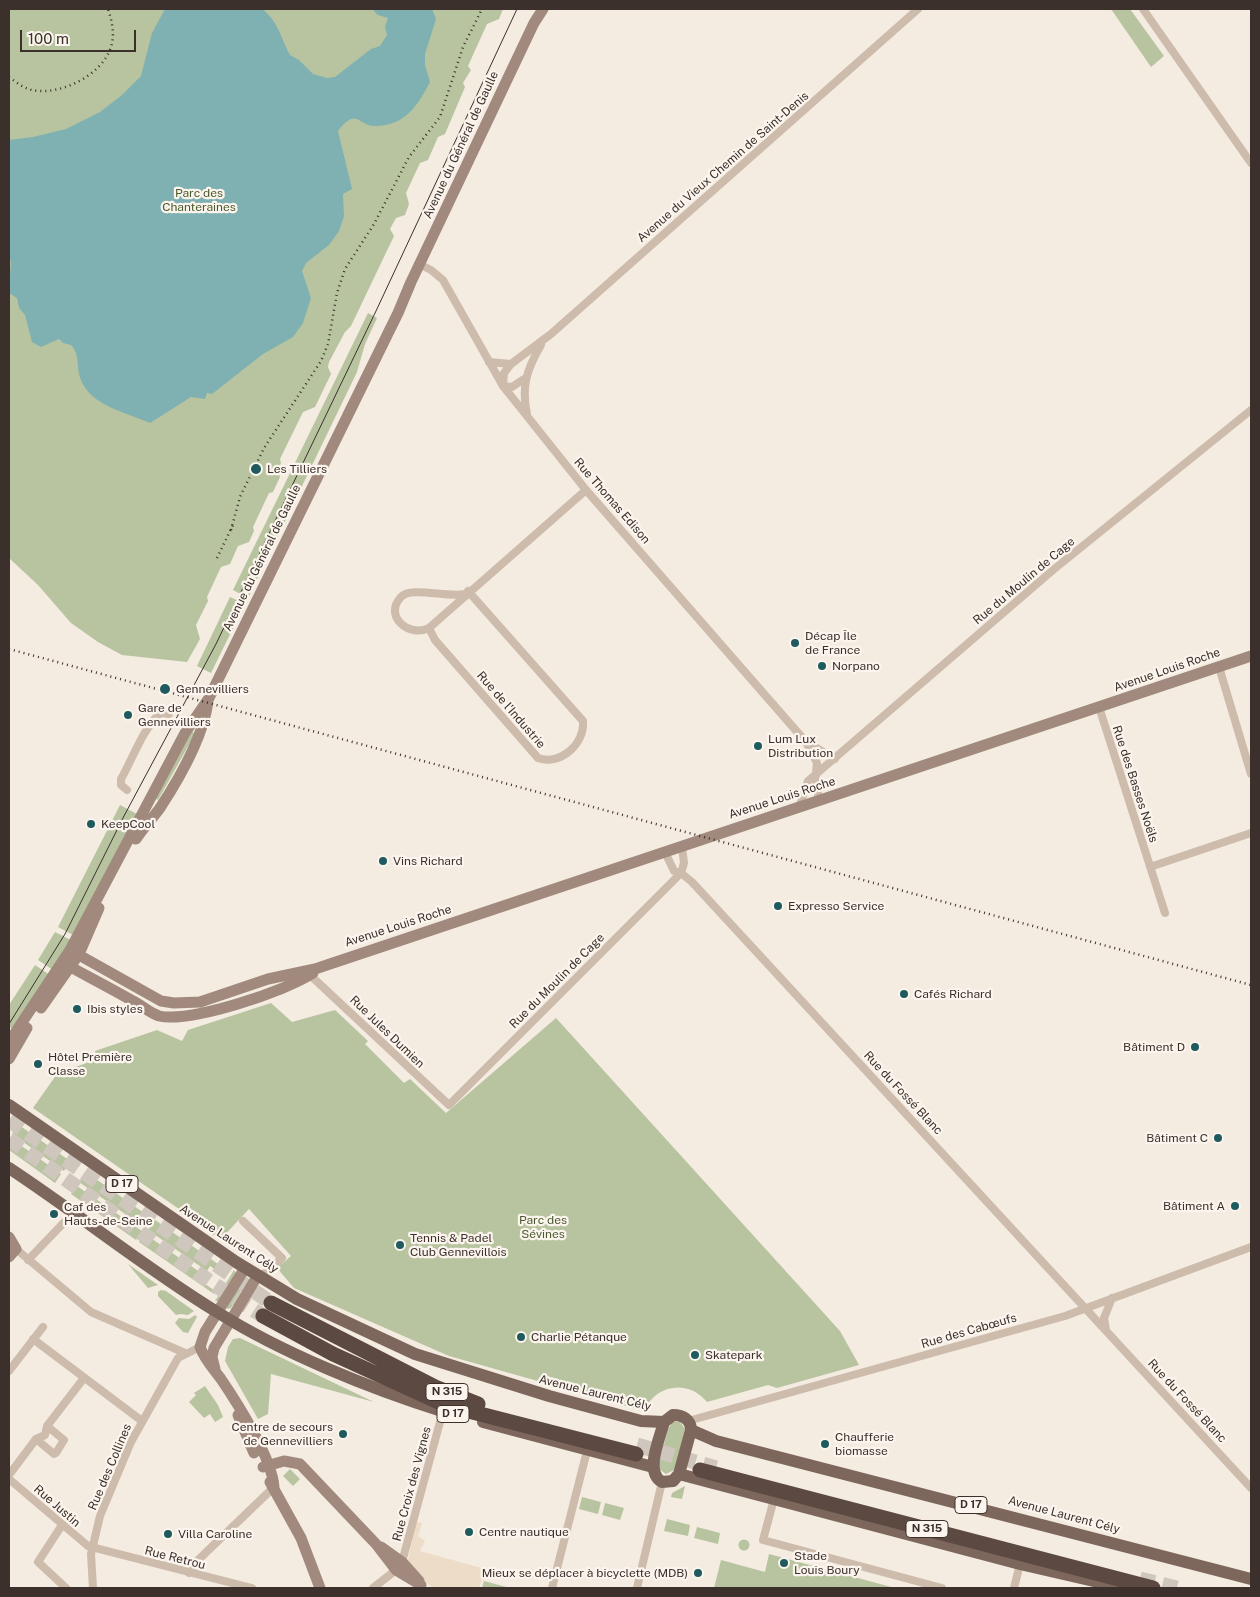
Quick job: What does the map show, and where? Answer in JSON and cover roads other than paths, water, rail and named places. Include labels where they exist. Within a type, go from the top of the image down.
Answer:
[{"type":"highway","name":"N 315","points":[[267,1309],[332,1354],[444,1404],[636,1450]]},
{"type":"highway","name":"N 315","points":[[700,1470],[1153,1588]]},
{"type":"main road","name":"Avenue du Général de Gaulle","points":[[74,952],[191,723],[209,698],[365,377],[371,351],[386,319],[410,282],[536,14],[543,9]]},
{"type":"main road","name":"Avenue Louis Roche","points":[[74,952],[161,1001],[174,1003],[200,1002],[268,979],[322,966],[1251,656]]},
{"type":"main road","name":"Avenue du Général de Gaulle","points":[[9,1059],[74,952],[137,838],[159,810],[202,728],[209,698]]},
{"type":"main road","points":[[191,723],[202,728]]},
{"type":"main road","points":[[148,804],[159,810]]},
{"type":"main road","name":"Avenue du Général de Gaulle","points":[[9,1042],[67,964]]},
{"type":"main road","name":"Avenue Louis Roche","points":[[67,964],[159,1016],[198,1015],[264,994],[310,975],[322,966]]},
{"type":"main road","name":"Avenue Laurent Cély","points":[[9,1105],[245,1268],[297,1299],[415,1354],[549,1396],[642,1421],[664,1422],[673,1415],[682,1416],[690,1425],[716,1441],[1251,1579]]},
{"type":"main road","name":"D 17","points":[[9,1168],[217,1312],[333,1370],[443,1411],[586,1451],[652,1467]]},
{"type":"main road","points":[[9,1237],[12,1253]]},
{"type":"main road","points":[[245,1268],[202,1338],[200,1347],[210,1366],[247,1419],[265,1467],[301,1538],[320,1588]]},
{"type":"main road","points":[[215,1371],[212,1357],[214,1348],[258,1275]]},
{"type":"main road","points":[[200,1347],[205,1348],[212,1357]]},
{"type":"main road","points":[[664,1422],[652,1467],[654,1475],[662,1482],[673,1481],[679,1474],[690,1425]]},
{"type":"main road","points":[[265,1467],[284,1461],[300,1464],[376,1544],[423,1587]]},
{"type":"main road","points":[[679,1474],[1020,1564],[1124,1588]]},
{"type":"street","name":"Avenue du Vieux Chemin de Saint-Denis","points":[[511,364],[543,341],[918,9]]},
{"type":"street","points":[[1143,9],[1251,164]]},
{"type":"street","name":"Rue Thomas Edison","points":[[419,264],[431,270],[443,280],[503,386],[586,490],[806,742],[816,760],[816,775]]},
{"type":"street","name":"Avenue du Vieux Chemin de Saint-Denis","points":[[528,418],[523,397],[524,379],[529,365],[543,341]]},
{"type":"street","points":[[488,362],[511,364]]},
{"type":"street","points":[[511,364],[504,373],[503,386],[512,387],[524,379]]},
{"type":"street","name":"Rue du Moulin de Cage","points":[[799,808],[805,785],[816,775],[1053,570],[1251,410]]},
{"type":"street","points":[[466,593],[453,597],[412,591],[401,596],[396,607],[396,619],[402,626],[411,631],[420,632],[429,628],[466,593],[586,490]]},
{"type":"street","name":"Rue de l'Industrie","points":[[429,628],[435,640],[538,758],[554,760],[567,754],[578,742],[584,728],[583,721],[466,593]]},
{"type":"street","points":[[1219,667],[1251,774]]},
{"type":"street","name":"Rue des Basses Noëls","points":[[1099,707],[1165,913]]},
{"type":"street","points":[[127,790],[121,785],[122,779],[154,718],[161,713],[169,714]]},
{"type":"street","name":"Rue Thomas Edison","points":[[806,742],[835,759]]},
{"type":"street","points":[[816,775],[815,784],[820,800]]},
{"type":"street","points":[[1150,867],[1251,833]]},
{"type":"street","points":[[681,873],[684,863],[682,847]]},
{"type":"street","name":"Rue du Fossé Blanc","points":[[665,852],[674,871],[681,873],[1251,1488]]},
{"type":"street","name":"Rue du Moulin de Cage","points":[[449,1105],[681,873]]},
{"type":"street","name":"Rue Jules Dumien","points":[[310,975],[449,1105]]},
{"type":"street","points":[[28,1260],[74,1212]]},
{"type":"street","points":[[243,1221],[282,1258],[266,1273],[258,1275]]},
{"type":"street","name":"Rue des Cabœufs","points":[[690,1425],[1086,1309],[1251,1247]]},
{"type":"street","points":[[12,1253],[28,1260],[91,1312],[185,1353],[200,1347]]},
{"type":"street","points":[[1106,1330],[1104,1318],[1112,1298]]},
{"type":"street","points":[[9,1371],[43,1327]]},
{"type":"street","points":[[33,1339],[142,1421]]},
{"type":"street","name":"Rue des Collines","points":[[93,1588],[90,1554],[108,1494],[142,1421],[176,1362],[185,1353]]},
{"type":"street","points":[[9,1477],[36,1439],[44,1435],[47,1426],[84,1378]]},
{"type":"street","name":"Rue Croix des Vignes","points":[[399,1566],[443,1411]]},
{"type":"street","points":[[36,1439],[54,1454],[56,1453],[64,1440],[47,1426]]},
{"type":"street","points":[[552,1588],[586,1451]]},
{"type":"street","name":"Rue Justin","points":[[9,1477],[62,1526],[93,1548]]},
{"type":"street","points":[[637,1588],[662,1482]]},
{"type":"street","points":[[189,1573],[195,1563],[274,1487]]},
{"type":"street","points":[[774,1498],[763,1540],[942,1588]]},
{"type":"street","points":[[62,1526],[38,1562],[66,1588]]},
{"type":"street","points":[[632,1588],[645,1536],[649,1531]]},
{"type":"street","name":"Rue Retrou","points":[[93,1548],[252,1588]]},
{"type":"street","points":[[1014,1588],[1020,1564]]},
{"type":"street","points":[[373,1588],[399,1566]]},
{"type":"water","points":[[165,9],[262,9],[276,24],[290,55],[299,60],[313,74],[327,78],[335,77],[371,49],[380,46],[387,35],[385,27],[388,18],[378,15],[372,9],[432,9],[436,19],[425,54],[425,65],[430,82],[421,99],[409,113],[395,122],[375,126],[354,118],[344,124],[338,131],[352,189],[343,194],[344,216],[339,231],[329,245],[306,263],[302,271],[311,298],[303,323],[293,337],[263,354],[212,394],[207,393],[205,399],[191,397],[150,423],[108,406],[90,393],[83,385],[79,374],[77,355],[71,345],[63,343],[59,339],[41,347],[32,342],[25,315],[19,308],[17,298],[9,293],[11,261],[9,260],[9,140],[33,137],[66,129],[100,112],[122,95],[141,76],[152,33]]},
{"type":"tunnel","points":[[9,1120],[271,1303]]},
{"type":"tunnel","points":[[9,1139],[209,1281],[263,1316]]},
{"type":"tunnel","points":[[637,1445],[716,1468]]},
{"type":"tunnel","points":[[1140,1579],[1177,1588]]},
{"type":"tram line","points":[[9,1024],[65,934],[124,816],[216,644],[376,311],[517,9]]},
{"type":"railway","points":[[9,77],[26,88],[43,91],[67,86],[90,74],[99,66],[111,47],[113,37],[108,9]]},
{"type":"railway","points":[[231,530],[240,497],[264,448],[321,361],[328,344],[337,293],[345,269],[374,224],[409,157],[440,117],[463,47],[482,9]]},
{"type":"railway","points":[[217,558],[233,525]]},
{"type":"railway","points":[[9,649],[1251,985]]},
{"type":"place","name":"Les Tilliers","points":[[256,469]]},
{"type":"place","name":"Décap Île de France","points":[[795,643]]},
{"type":"place","name":"Norpano","points":[[822,666]]},
{"type":"place","name":"Gennevilliers","points":[[165,689]]},
{"type":"place","name":"Gare de Gennevilliers","points":[[128,715]]},
{"type":"place","name":"Lum Lux Distribution","points":[[758,746]]},
{"type":"place","name":"KeepCool","points":[[91,824]]},
{"type":"place","name":"Vins Richard","points":[[383,861]]},
{"type":"place","name":"Expresso Service","points":[[778,906]]},
{"type":"place","name":"Cafés Richard","points":[[904,994]]},
{"type":"place","name":"Ibis styles","points":[[77,1009]]},
{"type":"place","name":"Bâtiment D","points":[[1195,1047]]},
{"type":"place","name":"Hôtel Première Classe","points":[[38,1064]]},
{"type":"place","name":"Bâtiment C","points":[[1218,1138]]},
{"type":"place","name":"Bâtiment A","points":[[1235,1206]]},
{"type":"place","name":"Caf des Hauts-de-Seine","points":[[54,1214]]},
{"type":"place","name":"Tennis & Padel Club Gennevillois","points":[[400,1245]]},
{"type":"place","name":"Charlie Pétanque","points":[[521,1337]]},
{"type":"place","name":"Skatepark","points":[[695,1355]]},
{"type":"place","name":"Centre de secours de Gennevilliers","points":[[343,1434]]},
{"type":"place","name":"Chaufferie biomasse","points":[[825,1444]]},
{"type":"place","name":"Centre nautique","points":[[469,1532]]},
{"type":"place","name":"Villa Caroline","points":[[168,1534]]},
{"type":"place","name":"Stade Louis Boury","points":[[784,1563]]},
{"type":"place","name":"Mieux se déplacer à bicyclette (MDB)","points":[[698,1573]]},
{"type":"park label","name":"Parc des Chanteraines","points":[[199,200]]},
{"type":"park label","name":"Parc des Sévines","points":[[543,1227]]}]
